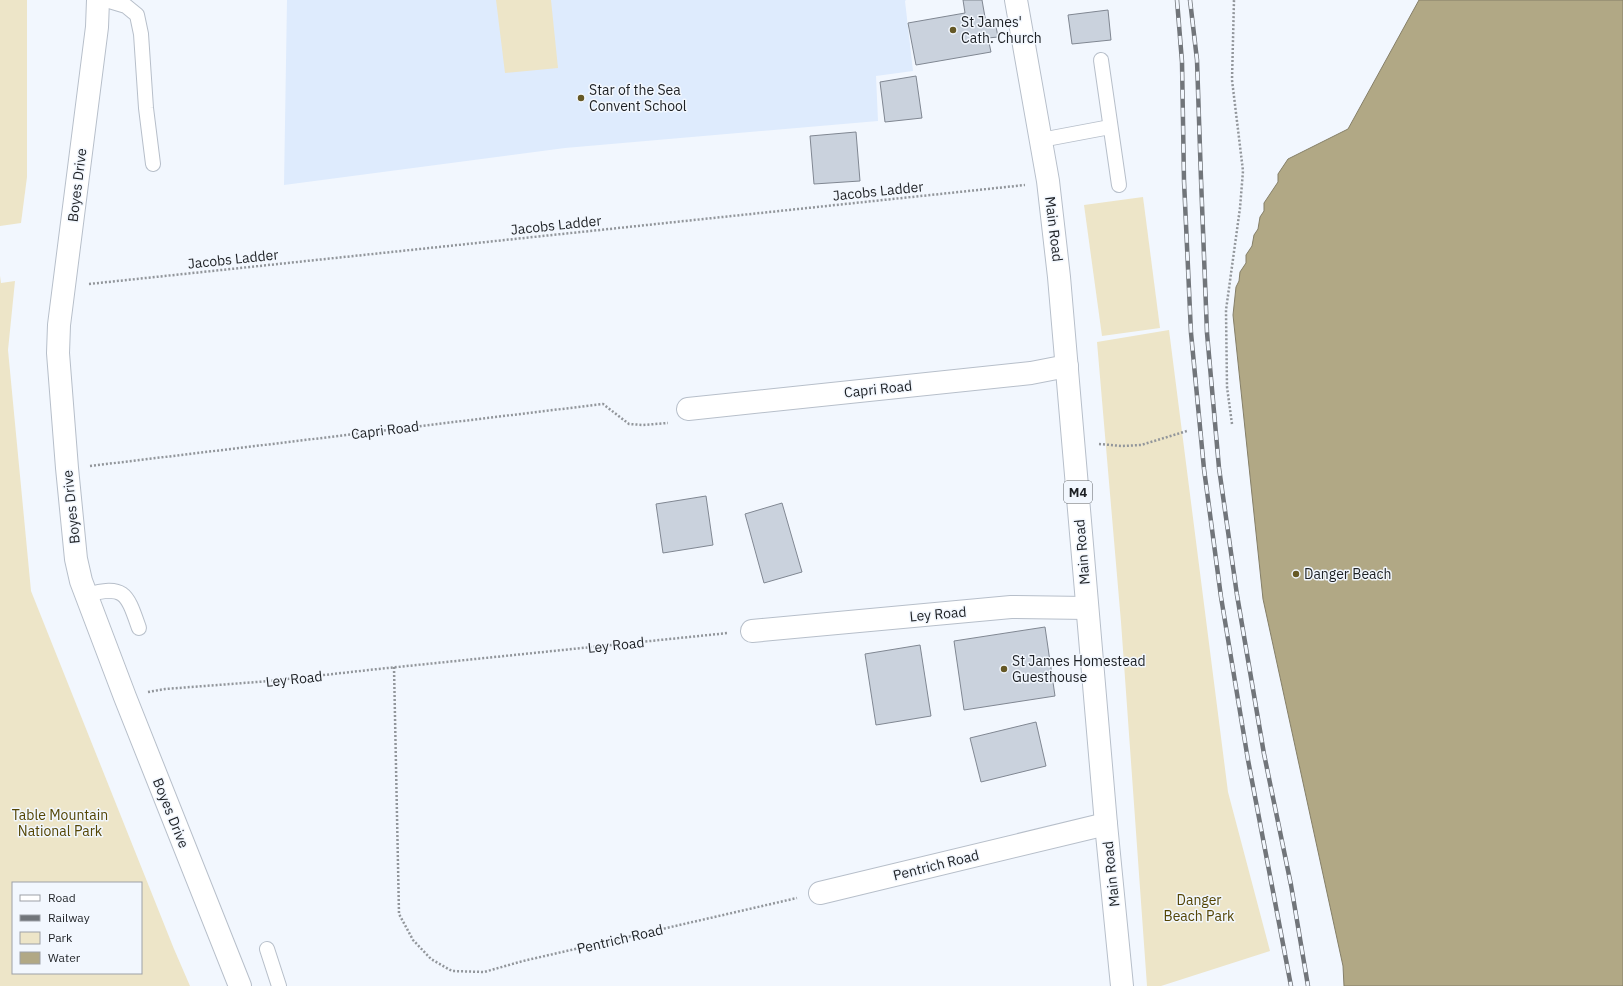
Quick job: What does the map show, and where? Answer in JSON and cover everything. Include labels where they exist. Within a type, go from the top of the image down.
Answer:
[{"type":"main road","name":"Boyes Drive","points":[[98,0],[97,27],[60,317],[58,353],[66,461],[76,559],[86,595],[240,986]]},
{"type":"main road","name":"Main Road","points":[[1016,0],[1048,181],[1060,277],[1087,608],[1122,986]]},
{"type":"main road","name":"Capri Road","points":[[688,409],[1031,373],[1068,366]]},
{"type":"main road","name":"Ley Road","points":[[752,631],[1011,608],[1087,608]]},
{"type":"main road","name":"Pentrich Road","points":[[820,893],[1106,824]]},
{"type":"lane","points":[[106,0],[126,6],[137,15],[141,34],[146,108],[153,164]]},
{"type":"lane","points":[[1101,60],[1119,185]]},
{"type":"lane","points":[[1041,140],[1110,127]]},
{"type":"lane","points":[[86,595],[104,590],[119,591],[129,600],[140,628]]},
{"type":"lane","points":[[267,949],[279,986]]},
{"type":"path","points":[[1232,424],[1227,387],[1226,310],[1240,208],[1243,171],[1232,80],[1234,0]]},
{"type":"path","name":"Jacobs Ladder","points":[[85,284],[1029,185]]},
{"type":"path","name":"Capri Road","points":[[86,466],[603,404],[629,424],[642,426],[672,423]]},
{"type":"path","points":[[1099,444],[1122,446],[1141,445],[1187,431]]},
{"type":"path","name":"Ley Road","points":[[146,693],[165,689],[270,681],[752,631]]},
{"type":"path","name":"Pentrich Road","points":[[394,668],[399,914],[413,940],[431,958],[452,971],[484,972],[523,961],[820,893]]},
{"type":"shaded area","name":"Star of the Sea Convent School","points":[[287,0],[906,0],[913,71],[876,76],[878,121],[565,148],[284,185]]},
{"type":"green space","points":[[0,0],[27,0],[27,177],[21,223],[0,226]]},
{"type":"green space","points":[[496,0],[551,0],[558,68],[505,73]]},
{"type":"green space","points":[[1143,197],[1160,328],[1102,336],[1084,205]]},
{"type":"green space","name":"Table Mountain National Park","points":[[0,276],[1,283],[15,281],[8,350],[31,591],[190,986],[0,986]]},
{"type":"green space","name":"Danger Beach Park","points":[[1169,330],[1228,792],[1270,951],[1161,986],[1147,986],[1121,622],[1097,342]]},
{"type":"water","points":[[1419,0],[1623,0],[1623,986],[1344,986],[1343,966],[1263,599],[1233,315],[1236,287],[1239,281],[1240,272],[1246,263],[1246,255],[1252,246],[1254,235],[1258,229],[1260,217],[1264,211],[1264,203],[1278,182],[1278,174],[1288,159],[1348,129]]},
{"type":"building","name":"St James' Cath. Church","points":[[963,0],[982,0],[986,23],[995,21],[998,37],[988,38],[991,52],[916,65],[908,23],[965,13]]},
{"type":"building","points":[[1108,10],[1111,40],[1072,44],[1068,15]]},
{"type":"building","points":[[916,76],[922,118],[885,122],[880,82]]},
{"type":"building","points":[[856,132],[860,181],[814,184],[810,136]]},
{"type":"building","points":[[706,496],[713,545],[663,553],[656,504]]},
{"type":"building","points":[[782,503],[802,572],[764,583],[745,514]]},
{"type":"building","name":"St James Homestead Guesthouse","points":[[1045,627],[1055,696],[964,710],[954,641]]},
{"type":"building","points":[[920,645],[931,716],[876,725],[865,654]]},
{"type":"building","points":[[1036,722],[1046,766],[981,782],[970,738]]},
{"type":"railway","points":[[1177,0],[1182,62],[1184,181],[1191,333],[1204,469],[1221,597],[1248,760],[1291,986]]},
{"type":"railway","points":[[1190,0],[1197,60],[1207,333],[1219,468],[1237,595],[1264,754],[1291,885],[1308,986]]},
{"type":"place","name":"St James' Cath. Church","points":[[953,30]]},
{"type":"place","name":"Star of the Sea Convent School","points":[[581,98]]},
{"type":"place","name":"Danger Beach","points":[[1296,574]]},
{"type":"place","name":"St James Homestead Guesthouse","points":[[1004,669]]}]
